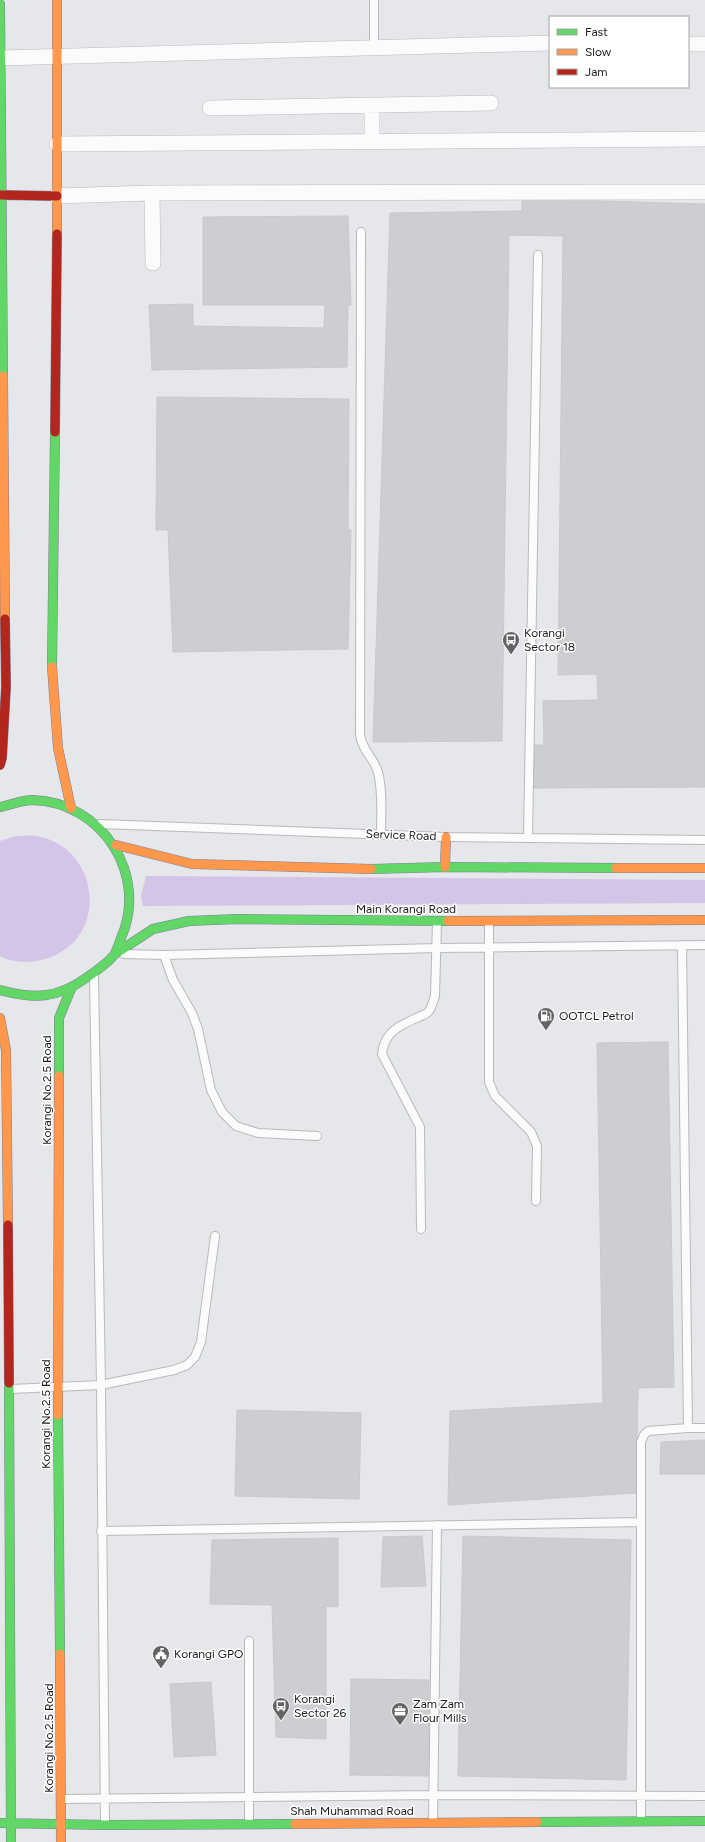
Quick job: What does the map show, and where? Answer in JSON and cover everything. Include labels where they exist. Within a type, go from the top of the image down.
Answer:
[{"type":"main road","points":[[57,0],[57,196],[52,683],[58,748],[71,808]]},
{"type":"main road","points":[[0,4],[3,682],[2,758],[0,765]]},
{"type":"main road","points":[[1,195],[57,196]]},
{"type":"main road","points":[[0,808],[10,803],[41,801],[71,808],[97,824],[116,845],[128,871],[132,900],[127,928],[115,954]]},
{"type":"main road","points":[[445,867],[446,837]]},
{"type":"main road","points":[[116,845],[192,864],[370,868],[705,868]]},
{"type":"main road","name":"Main Korangi Road","points":[[71,989],[115,954],[153,929],[189,921],[238,919],[437,921],[705,920]]},
{"type":"main road","points":[[0,990],[16,995],[44,996],[71,989]]},
{"type":"main road","name":"Korangi No.2.5 Road","points":[[61,1842],[58,1387],[59,1018],[71,989]]},
{"type":"main road","points":[[0,1018],[6,1050],[4,1328],[11,1842]]},
{"type":"main road","name":"Shah Muhammad Road","points":[[0,1824],[105,1825],[705,1821]]},
{"type":"street","points":[[0,58],[57,58],[374,47],[549,43]]},
{"type":"street","points":[[689,44],[705,44]]},
{"type":"street","points":[[210,108],[491,104]]},
{"type":"street","points":[[372,105],[372,140]]},
{"type":"street","points":[[57,144],[372,140],[705,139]]},
{"type":"street","points":[[57,196],[152,193],[705,192]]},
{"type":"street","points":[[152,193],[153,263]]},
{"type":"lane","points":[[374,0],[374,47]]},
{"type":"lane","points":[[361,232],[360,741],[373,762],[379,778],[381,834]]},
{"type":"lane","points":[[528,838],[538,255]]},
{"type":"lane","name":"Service Road","points":[[97,824],[446,837],[705,840]]},
{"type":"lane","points":[[422,1229],[420,1127],[382,1054],[385,1039],[391,1032],[398,1026],[428,1012],[430,1009],[435,996],[437,921]]},
{"type":"lane","points":[[489,921],[489,1082],[495,1096],[531,1132],[534,1138],[536,1146],[536,1201]]},
{"type":"lane","points":[[682,945],[688,1428]]},
{"type":"lane","points":[[115,954],[164,955],[437,948],[705,945]]},
{"type":"lane","points":[[164,955],[173,980],[192,1013],[198,1029],[211,1090],[222,1112],[236,1126],[258,1133],[317,1136]]},
{"type":"lane","points":[[94,972],[101,1385],[101,1531],[105,1825]]},
{"type":"lane","points":[[5,1389],[101,1385],[174,1370],[187,1365],[195,1357],[201,1342],[214,1236]]},
{"type":"lane","points":[[641,1821],[641,1442],[644,1435],[648,1431],[705,1428]]},
{"type":"lane","points":[[101,1531],[641,1522]]},
{"type":"lane","points":[[433,1822],[436,1526]]},
{"type":"lane","points":[[249,1641],[249,1824]]},
{"type":"lane","points":[[61,1799],[433,1795],[705,1796]]},
{"type":"shaded area","points":[[16,836],[37,836],[59,844],[75,859],[86,877],[90,897],[87,918],[78,936],[63,951],[36,961],[15,961],[0,956],[0,841]]},
{"type":"shaded area","points":[[146,876],[705,880],[705,903],[143,906],[141,896]]},
{"type":"building","points":[[522,201],[603,201],[705,204],[705,787],[534,788],[535,745],[544,745],[543,701],[598,700],[597,674],[558,675],[563,236],[509,235],[502,741],[373,742],[390,213],[522,211]]},
{"type":"building","points":[[348,216],[351,305],[348,305],[347,367],[152,370],[149,305],[193,304],[193,326],[324,328],[325,305],[203,305],[203,217]]},
{"type":"building","points":[[157,397],[349,399],[348,530],[351,530],[348,649],[173,652],[168,530],[156,530]]},
{"type":"building","points":[[668,1042],[674,1387],[638,1388],[636,1493],[448,1505],[450,1411],[603,1403],[597,1043]]},
{"type":"building","points":[[237,1410],[361,1413],[359,1499],[235,1496]]},
{"type":"building","points":[[705,1440],[705,1474],[660,1474],[661,1442]]},
{"type":"building","points":[[422,1536],[426,1586],[381,1587],[383,1537]]},
{"type":"building","points":[[463,1536],[631,1540],[626,1780],[458,1776]]},
{"type":"building","points":[[338,1538],[338,1607],[326,1606],[326,1739],[276,1737],[272,1605],[210,1604],[212,1540]]},
{"type":"building","points":[[351,1679],[429,1680],[428,1776],[350,1775]]},
{"type":"building","points":[[211,1682],[216,1755],[174,1757],[170,1684]]},
{"type":"traffic: fast","points":[[0,4],[3,376]]},
{"type":"traffic: fast","points":[[52,667],[55,432]]},
{"type":"traffic: fast","points":[[0,807],[33,800],[58,804],[80,814],[99,828],[113,846],[124,867],[129,890],[128,914],[119,945],[114,955],[101,967],[75,985],[55,993],[35,996],[0,990]]},
{"type":"traffic: fast","points":[[371,869],[445,867],[616,868]]},
{"type":"traffic: fast","points":[[115,954],[153,929],[189,921],[238,919],[448,921]]},
{"type":"traffic: fast","points":[[59,1076],[59,1018],[71,989]]},
{"type":"traffic: fast","points":[[9,1383],[11,1842]]},
{"type":"traffic: fast","points":[[58,1415],[60,1654]]},
{"type":"traffic: fast","points":[[537,1822],[705,1821]]},
{"type":"traffic: fast","points":[[0,1823],[105,1825],[295,1824]]},
{"type":"traffic: slow","points":[[57,0],[57,234]]},
{"type":"traffic: slow","points":[[3,376],[5,619]]},
{"type":"traffic: slow","points":[[52,667],[58,748],[71,808]]},
{"type":"traffic: slow","points":[[445,867],[446,837]]},
{"type":"traffic: slow","points":[[116,845],[192,864],[371,869]]},
{"type":"traffic: slow","points":[[616,868],[705,868]]},
{"type":"traffic: slow","points":[[448,921],[705,920]]},
{"type":"traffic: slow","points":[[0,1018],[6,1050],[8,1225]]},
{"type":"traffic: slow","points":[[58,1415],[59,1076]]},
{"type":"traffic: slow","points":[[60,1654],[61,1842]]},
{"type":"traffic: slow","points":[[295,1824],[537,1822]]},
{"type":"traffic: jam","points":[[0,195],[57,196]]},
{"type":"traffic: jam","points":[[55,432],[57,234]]},
{"type":"traffic: jam","points":[[0,765],[2,758],[6,687],[5,619]]},
{"type":"traffic: jam","points":[[8,1225],[9,1383]]},
{"type":"place","name":"Korangi Sector 18","points":[[511,655]]},
{"type":"place","name":"OOTCL Petrol","points":[[546,1031]]},
{"type":"place","name":"Korangi GPO","points":[[161,1669]]},
{"type":"place","name":"Korangi Sector 26","points":[[281,1721]]},
{"type":"place","name":"Zam Zam Flour Mills","points":[[400,1726]]}]
